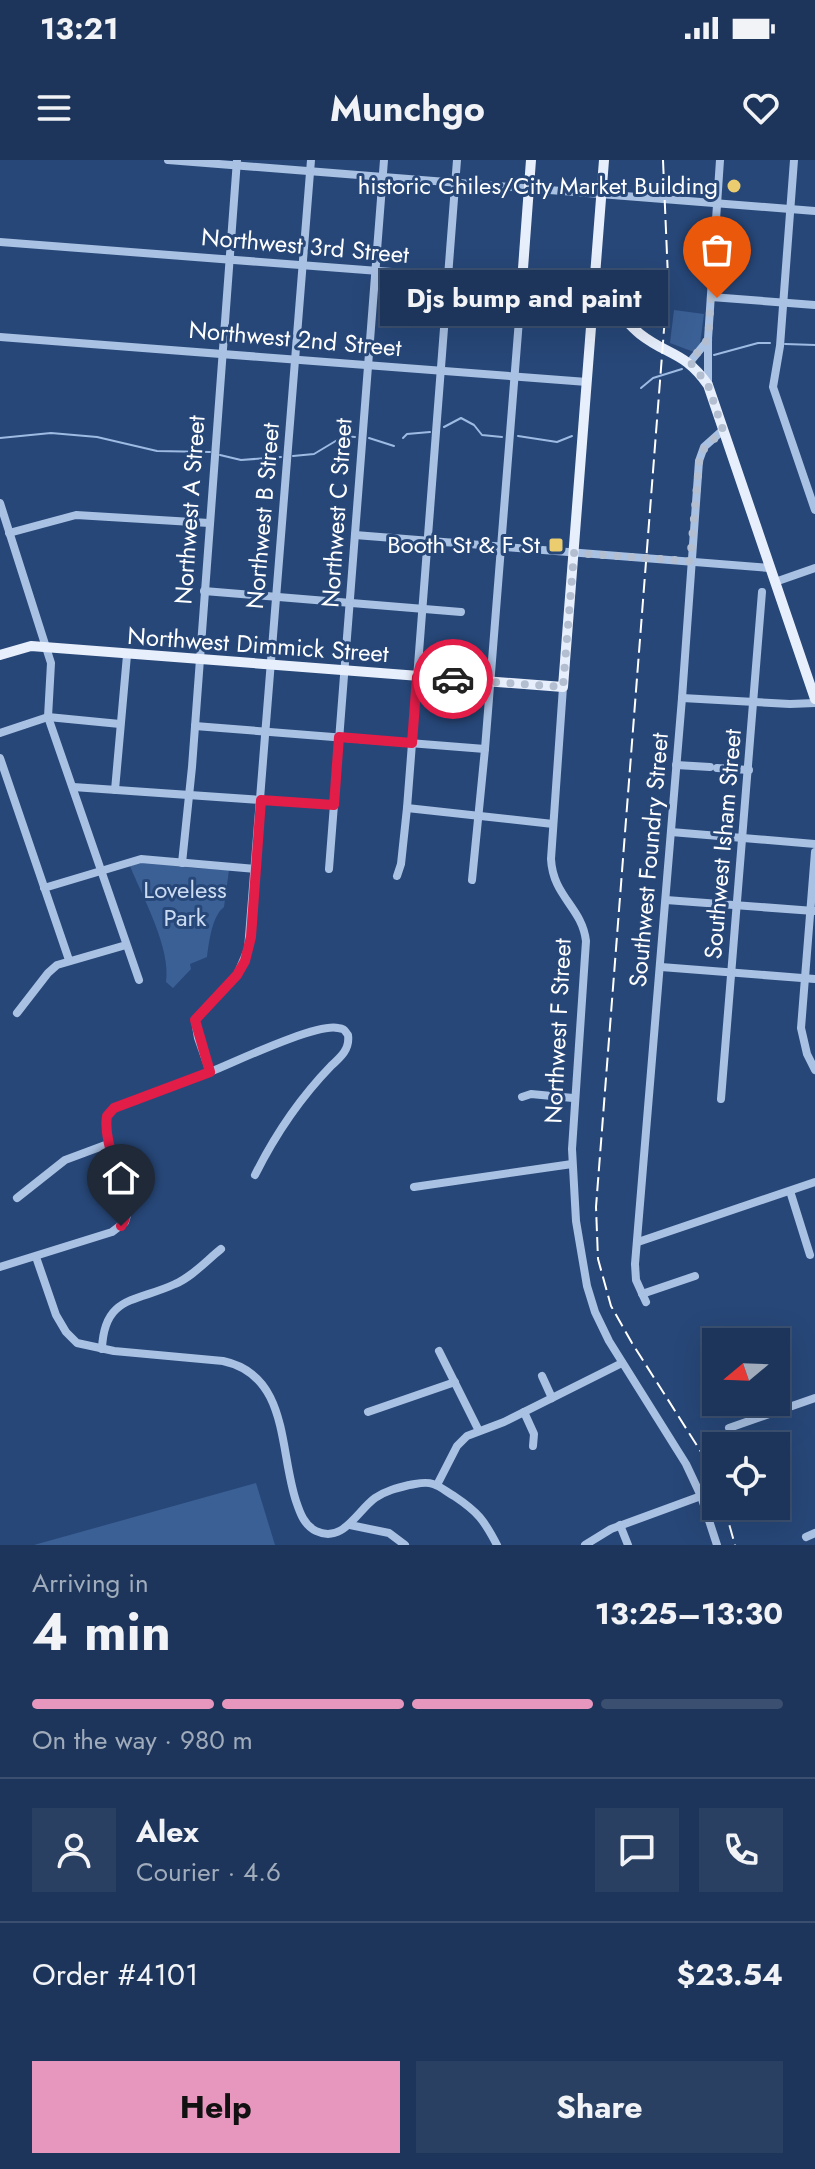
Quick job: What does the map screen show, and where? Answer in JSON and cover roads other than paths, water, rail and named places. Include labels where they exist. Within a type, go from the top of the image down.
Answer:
[{"type":"main road","points":[[522,282],[531,160]]},
{"type":"main road","name":"Northwest F Street","points":[[563,687],[604,160]]},
{"type":"main road","name":"Northwest 3rd Street","points":[[597,259],[604,293],[638,333]]},
{"type":"main road","points":[[581,287],[593,280]]},
{"type":"main road","name":"Northwest 3rd Street","points":[[522,282],[581,287],[594,292],[638,333],[690,362],[708,385],[815,701]]},
{"type":"main road","points":[[592,313],[602,308],[612,308]]},
{"type":"main road","name":"Northwest Dimmick Street","points":[[0,655],[25,647],[46,648],[563,687]]},
{"type":"street","points":[[168,160],[237,162],[310,171],[815,211]]},
{"type":"street","name":"Northwest B Street","points":[[210,1072],[195,1020],[237,975],[245,961],[251,937],[311,160]]},
{"type":"street","name":"Northwest C Street","points":[[329,869],[384,160]]},
{"type":"street","points":[[397,876],[407,808],[457,160]]},
{"type":"street","points":[[708,385],[708,339],[720,160]]},
{"type":"street","points":[[794,160],[773,387],[815,510]]},
{"type":"street","name":"Northwest A Street","points":[[182,863],[237,162]]},
{"type":"street","name":"Northwest 3rd Street","points":[[0,242],[522,282]]},
{"type":"street","points":[[472,880],[522,282]]},
{"type":"street","points":[[711,297],[815,305]]},
{"type":"street","name":"Northwest 2nd Street","points":[[0,337],[587,382]]},
{"type":"street","points":[[690,362],[708,339]]},
{"type":"street","name":"Southwest Foundry Street","points":[[695,1276],[644,1298],[635,1274],[700,453],[723,430]]},
{"type":"street","points":[[0,503],[51,663],[48,717],[139,980]]},
{"type":"street","points":[[9,533],[76,515],[209,523]]},
{"type":"street","points":[[355,535],[770,568]]},
{"type":"street","points":[[775,582],[815,568]]},
{"type":"street","points":[[204,591],[461,612]]},
{"type":"street","name":"Southwest Isham Street","points":[[721,1099],[762,592]]},
{"type":"street","points":[[115,790],[127,655]]},
{"type":"street","name":"Northwest F Street","points":[[563,687],[551,859],[552,875],[561,895],[580,919],[586,941],[573,1098],[572,1164],[576,1221],[587,1286],[601,1325],[670,1436],[701,1496],[717,1545]]},
{"type":"street","points":[[682,698],[808,705],[815,701]]},
{"type":"street","points":[[0,733],[48,717],[120,724]]},
{"type":"street","points":[[195,726],[485,749]]},
{"type":"street","points":[[0,758],[69,960]]},
{"type":"street","points":[[676,765],[749,770]]},
{"type":"street","points":[[73,787],[334,805]]},
{"type":"street","points":[[407,808],[553,824]]},
{"type":"street","points":[[671,832],[815,844]]},
{"type":"street","points":[[815,852],[810,979],[801,1028],[807,1054],[815,1070]]},
{"type":"street","points":[[44,888],[141,859],[256,869]]},
{"type":"street","points":[[666,900],[813,911]]},
{"type":"street","points":[[17,1013],[52,968],[69,960],[126,945]]},
{"type":"street","points":[[661,967],[810,979]]},
{"type":"street","points":[[0,1267],[112,1232],[125,1222],[128,1205],[108,1144],[106,1122],[114,1108],[315,1031],[342,1028],[348,1035],[347,1049],[297,1105],[255,1175]]},
{"type":"street","points":[[522,1097],[531,1094],[573,1098]]},
{"type":"street","points":[[17,1198],[65,1160],[108,1144]]},
{"type":"street","points":[[414,1187],[572,1164]]},
{"type":"street","points":[[638,1242],[815,1182]]},
{"type":"street","points":[[790,1191],[810,1255]]},
{"type":"street","points":[[102,1349],[102,1331],[109,1316],[133,1299],[180,1282],[221,1249]]},
{"type":"street","points":[[36,1257],[60,1324],[77,1343],[102,1349],[223,1361],[252,1373],[264,1384],[273,1399],[288,1470],[303,1517],[311,1528],[320,1533],[338,1531],[350,1525],[367,1505],[385,1492],[422,1483],[437,1485],[476,1510],[497,1545]]},
{"type":"street","points":[[439,1351],[479,1431]]},
{"type":"street","points":[[437,1485],[457,1446],[467,1436],[524,1412],[622,1363]]},
{"type":"street","points":[[542,1376],[552,1398]]},
{"type":"street","points":[[368,1412],[455,1382]]},
{"type":"street","points":[[729,1428],[815,1398]]},
{"type":"street","points":[[524,1412],[534,1434],[533,1446]]},
{"type":"street","points":[[585,1545],[620,1525],[701,1496]]},
{"type":"street","points":[[350,1525],[389,1533],[405,1545]]},
{"type":"street","points":[[620,1525],[628,1545]]},
{"type":"street","points":[[806,1537],[815,1533]]},
{"type":"waterway","points":[[714,355],[758,343],[770,343]]},
{"type":"waterway","points":[[785,344],[815,345]]},
{"type":"waterway","points":[[641,388],[653,378],[682,369]]},
{"type":"waterway","points":[[444,427],[461,418],[474,425],[482,435],[502,437]]},
{"type":"waterway","points":[[403,438],[407,434],[430,432]]},
{"type":"waterway","points":[[0,438],[51,433],[97,437],[157,451],[210,452]]},
{"type":"waterway","points":[[293,456],[314,454],[344,436],[355,437]]},
{"type":"waterway","points":[[518,436],[557,442],[572,436]]},
{"type":"waterway","points":[[369,438],[394,446]]},
{"type":"waterway","points":[[220,455],[241,460],[281,457]]},
{"type":"railway","points":[[663,160],[668,278],[596,1207],[598,1259],[611,1306],[702,1453]]},
{"type":"railway","points":[[728,1520],[735,1545]]},
{"type":"place","name":"historic Chiles/City Market Building","points":[[734,186]]},
{"type":"place","name":"Djs bump and paint","points":[[717,298]]},
{"type":"place","name":"Booth St & F St","points":[[556,545]]},
{"type":"park label","name":"Loveless Park","points":[[185,904]]}]
